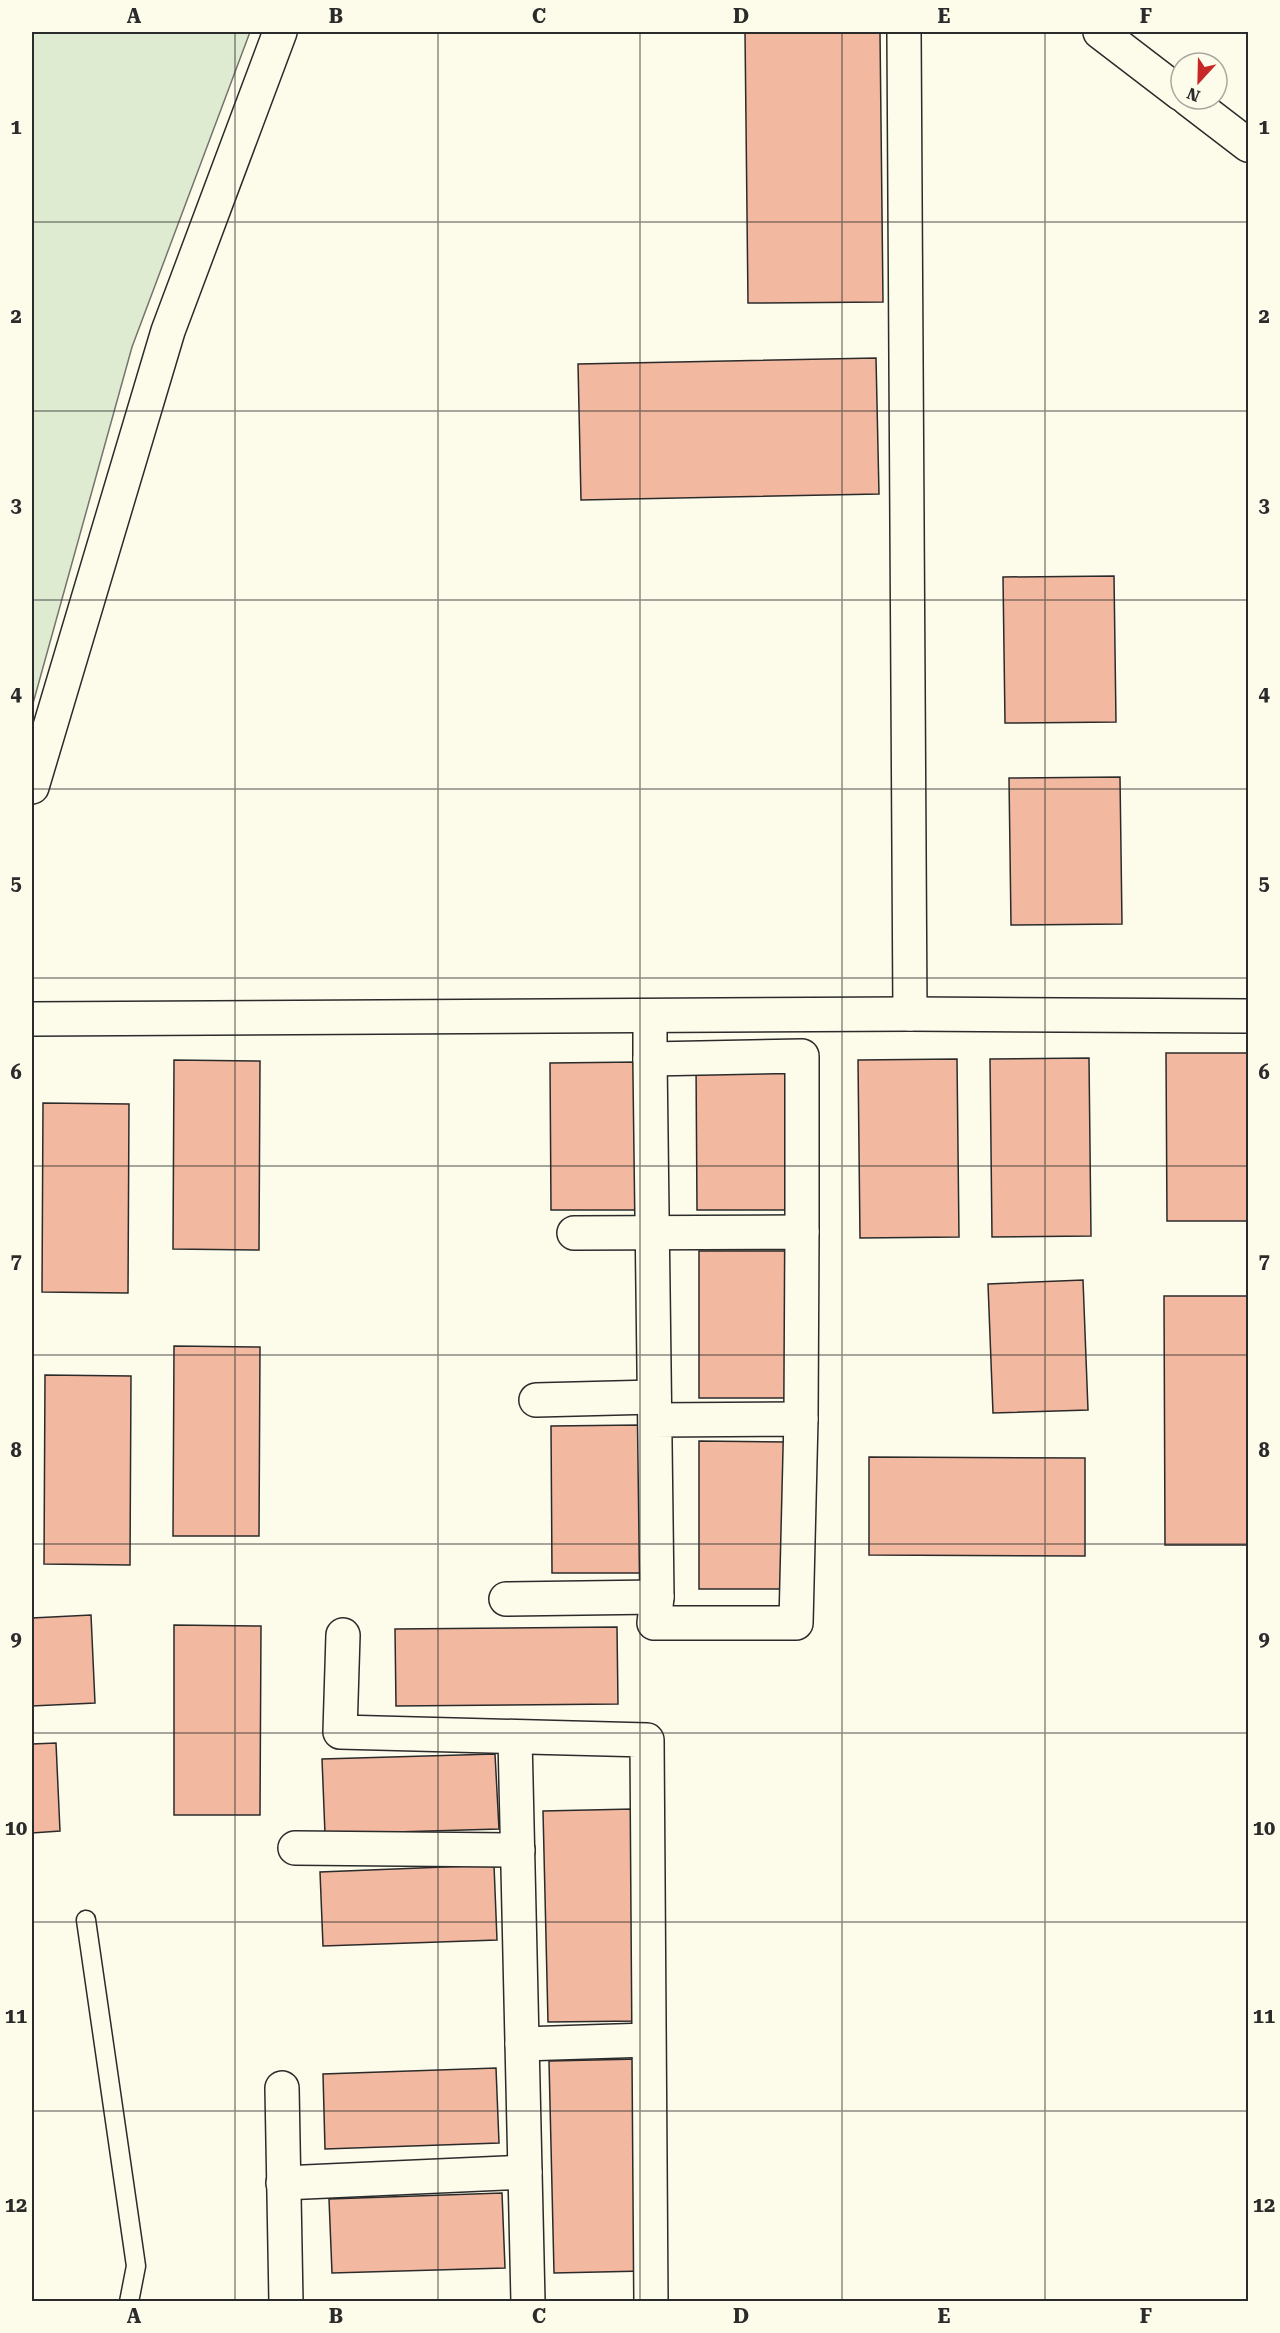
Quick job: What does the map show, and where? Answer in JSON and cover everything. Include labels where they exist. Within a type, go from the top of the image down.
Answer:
[{"type":"street","points":[[32,786],[168,331],[280,32]]},
{"type":"street","points":[[904,32],[910,1014]]},
{"type":"street","points":[[1100,32],[1169,84]]},
{"type":"street","points":[[1204,111],[1248,145]]},
{"type":"street","points":[[32,1019],[910,1014],[1248,1016]]},
{"type":"street","points":[[650,1016],[650,1059],[652,1234],[657,1596],[654,1623],[796,1623],[801,1419],[802,1056],[650,1059]]},
{"type":"street","points":[[574,1233],[802,1232]]},
{"type":"street","points":[[537,1400],[801,1419]]},
{"type":"street","points":[[506,1599],[657,1596]]},
{"type":"street","points":[[343,1635],[340,1732],[646,1740],[651,2301]]},
{"type":"street","points":[[514,1738],[528,2301]]},
{"type":"street","points":[[295,1848],[518,1850]]},
{"type":"street","points":[[522,2044],[648,2040]]},
{"type":"street","points":[[282,2088],[286,2301]]},
{"type":"street","points":[[283,2183],[525,2172]]},
{"type":"lane","points":[[86,1920],[136,2266],[129,2301]]},
{"type":"green space","points":[[32,32],[250,32],[132,347],[32,707]]},
{"type":"building","points":[[745,32],[880,32],[883,302],[748,303]]},
{"type":"building","points":[[876,358],[879,494],[581,500],[578,364]]},
{"type":"building","points":[[1114,576],[1116,722],[1005,723],[1003,577]]},
{"type":"building","points":[[1120,777],[1122,924],[1011,925],[1009,778]]},
{"type":"building","points":[[1166,1053],[1248,1053],[1248,1221],[1167,1221]]},
{"type":"building","points":[[1089,1058],[1091,1236],[992,1237],[990,1059]]},
{"type":"building","points":[[957,1059],[959,1237],[860,1238],[858,1060]]},
{"type":"building","points":[[174,1060],[260,1061],[259,1250],[173,1249]]},
{"type":"building","points":[[639,1062],[640,1210],[551,1210],[550,1063]]},
{"type":"building","points":[[785,1062],[786,1210],[697,1210],[696,1063]]},
{"type":"building","points":[[43,1103],[129,1104],[128,1293],[42,1292]]},
{"type":"building","points":[[699,1251],[788,1251],[788,1398],[699,1398]]},
{"type":"building","points":[[1083,1280],[1088,1410],[993,1413],[988,1284]]},
{"type":"building","points":[[1164,1296],[1248,1296],[1248,1545],[1165,1545]]},
{"type":"building","points":[[174,1346],[260,1347],[259,1536],[173,1536]]},
{"type":"building","points":[[45,1375],[131,1376],[130,1565],[44,1564]]},
{"type":"building","points":[[640,1425],[641,1573],[552,1573],[551,1426]]},
{"type":"building","points":[[699,1441],[788,1442],[788,1589],[699,1589]]},
{"type":"building","points":[[869,1457],[1085,1458],[1085,1556],[869,1555]]},
{"type":"building","points":[[91,1615],[95,1703],[32,1706],[32,1618]]},
{"type":"building","points":[[174,1625],[261,1626],[260,1815],[174,1815]]},
{"type":"building","points":[[617,1627],[618,1704],[396,1706],[395,1629]]},
{"type":"building","points":[[56,1743],[60,1831],[32,1833],[32,1744]]},
{"type":"building","points":[[495,1754],[499,1829],[325,1834],[322,1759]]},
{"type":"building","points":[[633,1809],[637,2021],[548,2022],[543,1811]]},
{"type":"building","points":[[494,1865],[497,1940],[323,1946],[320,1872]]},
{"type":"building","points":[[639,2059],[644,2271],[554,2273],[549,2061]]},
{"type":"building","points":[[496,2068],[499,2143],[325,2149],[323,2074]]},
{"type":"building","points":[[502,2193],[505,2268],[332,2273],[329,2199]]}]
